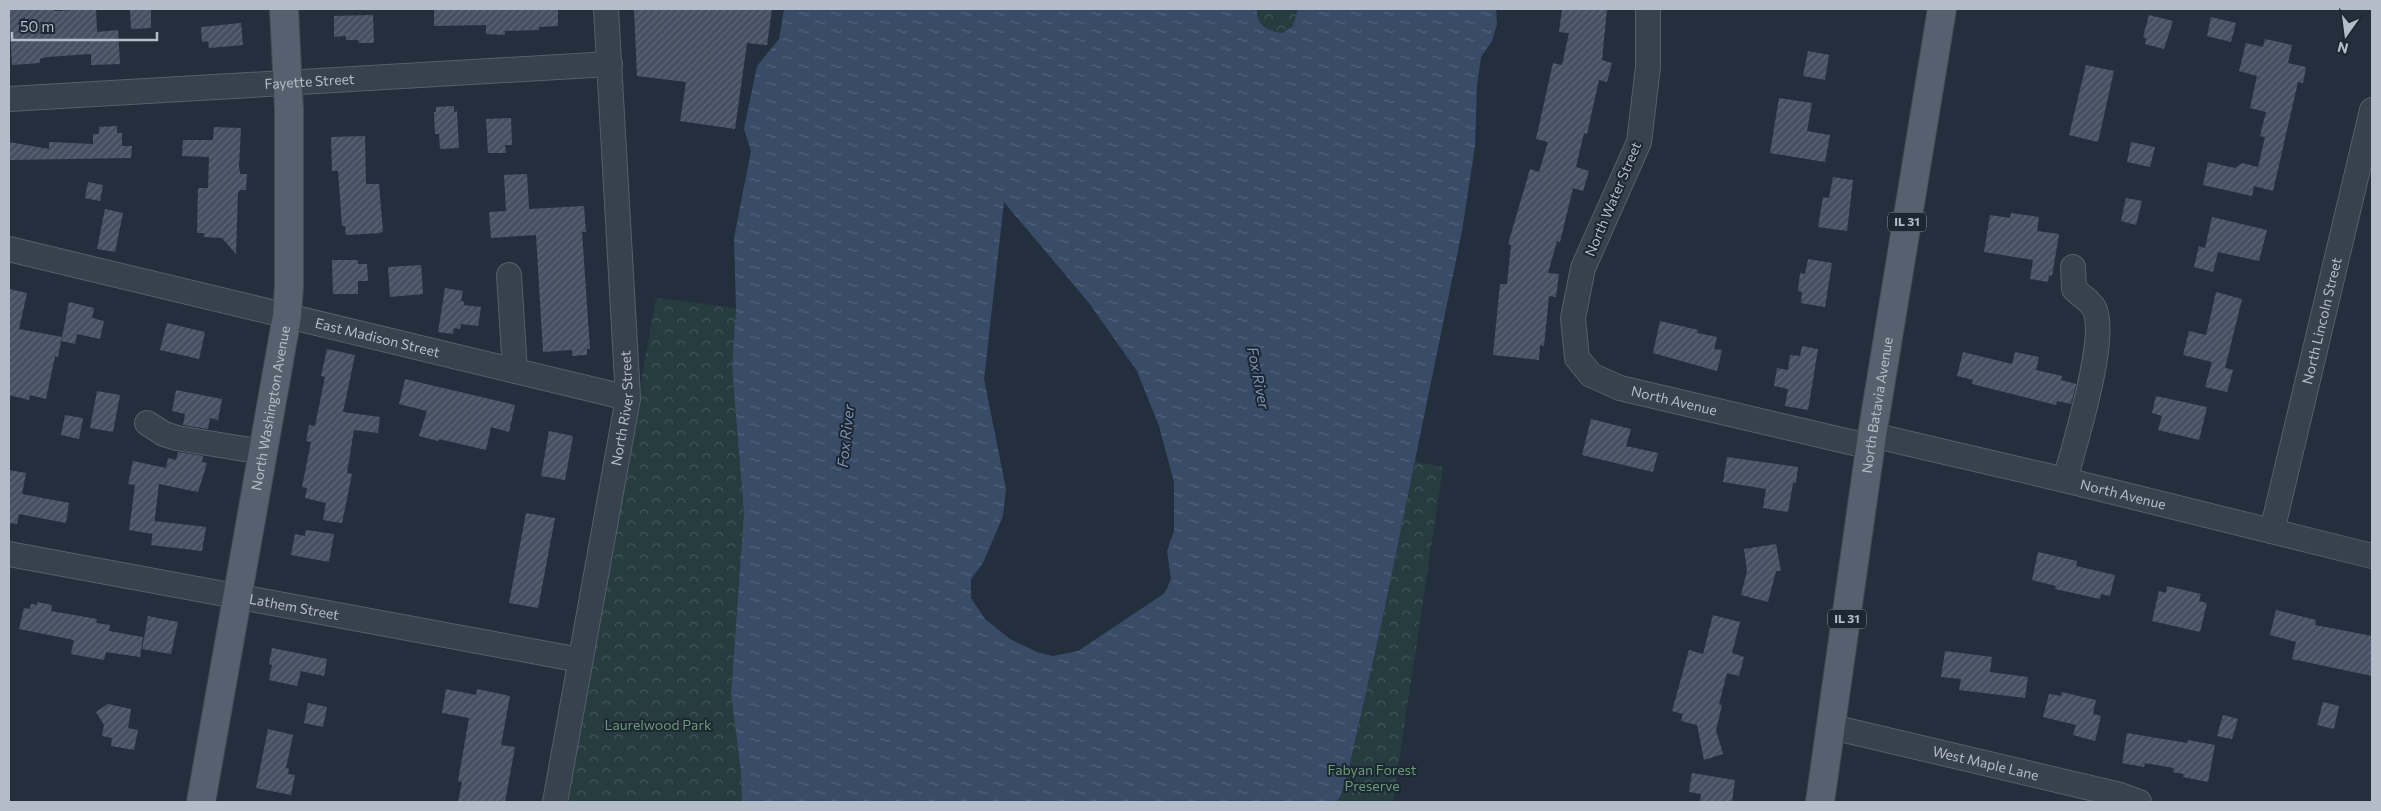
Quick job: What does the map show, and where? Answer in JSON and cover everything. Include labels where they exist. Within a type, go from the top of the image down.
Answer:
[{"type":"main road","name":"North Washington Avenue","points":[[201,802],[287,316],[290,286],[288,84],[284,9]]},
{"type":"main road","name":"North Batavia Avenue","points":[[1820,802],[1871,441],[1942,9]]},
{"type":"street","name":"North River Street","points":[[555,802],[628,398],[606,9]]},
{"type":"street","name":"North Water Street","points":[[1583,268],[1639,142],[1648,67],[1648,9]]},
{"type":"street","name":"Fayette Street","points":[[9,99],[610,64]]},
{"type":"street","name":"North Lincoln Street","points":[[2272,531],[2372,110]]},
{"type":"street","name":"East Madison Street","points":[[9,248],[628,398]]},
{"type":"street","points":[[2066,480],[2092,377],[2096,350],[2094,307],[2074,289],[2072,267]]},
{"type":"street","name":"North Avenue","points":[[1583,268],[1573,318],[1577,358],[1591,374],[1620,388],[2066,480],[2372,556]]},
{"type":"street","points":[[508,274],[515,371]]},
{"type":"street","points":[[147,423],[164,434],[177,438],[263,452]]},
{"type":"street","name":"Lathem Street","points":[[9,554],[580,660]]},
{"type":"street","name":"West Maple Lane","points":[[1832,726],[2110,793],[2139,802]]},
{"type":"green space","points":[[1257,9],[1298,9],[1293,26],[1284,33],[1264,27],[1258,19]]},
{"type":"green space","name":"Laurelwood Park","points":[[656,298],[736,308],[732,367],[744,513],[731,694],[741,772],[742,802],[566,802]]},
{"type":"green space","name":"Fabyan Forest Preserve","points":[[1414,461],[1443,467],[1393,802],[1336,802],[1349,767],[1381,626]]},
{"type":"water","name":"Fox River","points":[[784,9],[1257,9],[1258,19],[1264,27],[1283,33],[1293,26],[1298,9],[1496,9],[1497,24],[1492,41],[1481,57],[1477,85],[1475,146],[1462,231],[1381,626],[1349,767],[1340,797],[1336,802],[742,802],[741,772],[731,694],[744,513],[732,367],[736,308],[734,238],[751,151],[744,129],[757,66],[779,39]],"holes":[[[1004,202],[1089,303],[1137,371],[1159,426],[1174,482],[1174,531],[1167,551],[1171,579],[1165,593],[1078,651],[1053,656],[1037,652],[1010,639],[985,619],[971,598],[971,579],[983,563],[1003,516],[1006,489],[984,379]]]},
{"type":"building","points":[[9,9],[54,9],[54,11],[96,9],[97,32],[118,30],[120,64],[91,65],[91,54],[47,57],[40,59],[40,63],[12,65]]},
{"type":"building","points":[[130,9],[151,9],[151,28],[131,29]]},
{"type":"building","points":[[434,9],[558,9],[558,26],[539,27],[539,30],[505,31],[505,35],[486,34],[486,25],[434,26]]},
{"type":"building","points":[[634,9],[772,9],[767,45],[747,43],[735,129],[680,121],[686,82],[637,76]]},
{"type":"building","points":[[1562,9],[1607,9],[1602,60],[1612,63],[1607,82],[1599,80],[1587,134],[1584,133],[1576,167],[1589,171],[1583,191],[1573,188],[1560,242],[1557,241],[1548,273],[1559,274],[1556,297],[1549,296],[1544,346],[1540,345],[1539,360],[1493,355],[1500,284],[1507,284],[1511,245],[1508,244],[1530,169],[1539,172],[1548,142],[1536,139],[1553,63],[1562,65],[1569,33],[1559,32]]},
{"type":"building","points":[[373,15],[374,43],[359,43],[358,40],[346,40],[346,36],[334,37],[334,16]]},
{"type":"building","points":[[2149,15],[2173,21],[2164,49],[2145,44],[2146,38],[2143,37]]},
{"type":"building","points":[[2211,17],[2236,23],[2231,42],[2207,36]]},
{"type":"building","points":[[241,23],[243,45],[209,48],[208,41],[202,42],[201,27]]},
{"type":"building","points":[[2265,39],[2292,45],[2288,63],[2306,67],[2303,83],[2298,82],[2273,191],[2254,186],[2252,196],[2203,185],[2208,162],[2235,168],[2242,163],[2258,167],[2265,137],[2260,136],[2266,112],[2250,108],[2257,76],[2239,71],[2246,43],[2263,47]]},
{"type":"building","points":[[1808,51],[1829,55],[1825,80],[1803,76]]},
{"type":"building","points":[[2086,65],[2114,71],[2098,142],[2069,135]]},
{"type":"building","points":[[1779,98],[1812,103],[1807,131],[1830,135],[1825,162],[1770,153]]},
{"type":"building","points":[[454,106],[454,112],[457,111],[459,148],[440,149],[439,134],[435,134],[434,112],[436,112],[436,107]]},
{"type":"building","points":[[511,118],[512,145],[505,145],[506,153],[488,153],[486,119]]},
{"type":"building","points":[[117,126],[117,133],[122,133],[122,146],[132,146],[131,158],[9,160],[9,142],[49,149],[49,142],[93,144],[93,134],[99,134],[99,127]]},
{"type":"building","points":[[214,127],[241,128],[240,174],[247,174],[246,190],[240,190],[238,193],[236,254],[222,238],[204,237],[204,233],[197,233],[198,188],[208,188],[209,157],[182,156],[183,140],[213,140]]},
{"type":"building","points":[[365,136],[366,184],[379,184],[383,231],[380,233],[346,235],[345,226],[342,226],[338,171],[332,171],[331,137]]},
{"type":"building","points":[[2131,142],[2155,147],[2150,167],[2127,162]]},
{"type":"building","points":[[527,174],[529,209],[584,206],[586,232],[582,232],[590,349],[587,349],[587,355],[572,356],[572,350],[543,352],[536,235],[491,238],[489,212],[506,211],[504,175]]},
{"type":"building","points":[[1833,177],[1853,180],[1847,231],[1818,227],[1823,197],[1829,198]]},
{"type":"building","points":[[88,182],[103,185],[100,201],[85,198]]},
{"type":"building","points":[[2126,198],[2142,201],[2136,225],[2121,221]]},
{"type":"building","points":[[105,209],[123,213],[115,252],[97,249]]},
{"type":"building","points":[[2011,213],[2039,217],[2037,231],[2059,234],[2052,276],[2049,275],[2048,282],[2030,279],[2033,260],[1984,252],[1990,215],[2010,218]]},
{"type":"building","points":[[2212,217],[2267,230],[2259,261],[2218,252],[2213,272],[2194,267],[2199,246],[2205,248]]},
{"type":"building","points":[[1808,259],[1832,263],[1825,307],[1801,303],[1802,292],[1798,291],[1800,273],[1805,274]]},
{"type":"building","points":[[332,260],[358,260],[358,264],[367,264],[368,281],[358,281],[358,294],[333,294]]},
{"type":"building","points":[[421,265],[423,294],[390,297],[388,267]]},
{"type":"building","points":[[445,288],[463,291],[461,301],[464,302],[464,305],[481,307],[478,326],[461,324],[460,329],[454,328],[453,334],[438,332]]},
{"type":"building","points":[[9,289],[27,293],[19,329],[62,337],[69,302],[94,308],[92,318],[104,321],[100,339],[77,334],[75,344],[61,341],[58,357],[55,356],[46,399],[30,395],[29,400],[9,395]]},
{"type":"building","points":[[2216,292],[2242,299],[2225,368],[2233,370],[2227,392],[2205,387],[2212,362],[2183,355],[2189,331],[2206,335]]},
{"type":"building","points":[[1660,321],[1698,330],[1697,333],[1717,337],[1714,349],[1722,350],[1717,371],[1653,353]]},
{"type":"building","points":[[167,323],[205,332],[199,359],[160,350]]},
{"type":"building","points":[[1802,346],[1818,349],[1808,410],[1785,406],[1788,389],[1774,386],[1777,368],[1788,370],[1790,355],[1800,356]]},
{"type":"building","points":[[327,349],[355,355],[343,412],[380,417],[378,433],[354,430],[347,473],[352,474],[342,523],[323,520],[326,503],[305,498],[307,488],[302,487],[311,442],[306,441],[309,425],[315,426],[325,377],[321,376]]},
{"type":"building","points":[[1963,352],[2012,364],[2015,352],[2039,357],[2036,370],[2062,376],[2061,380],[2076,384],[2071,404],[2057,401],[2056,405],[1972,384],[1973,380],[1957,376]]},
{"type":"building","points":[[405,379],[515,405],[509,432],[491,427],[486,450],[419,436],[427,411],[399,404]]},
{"type":"building","points":[[176,390],[222,399],[218,420],[210,418],[208,429],[183,425],[185,414],[172,411]]},
{"type":"building","points":[[97,391],[120,395],[113,432],[90,428]]},
{"type":"building","points":[[2156,396],[2207,407],[2199,440],[2158,430],[2162,416],[2152,413]]},
{"type":"building","points":[[65,415],[83,418],[79,439],[61,435]]},
{"type":"building","points":[[1591,419],[1631,429],[1626,446],[1658,453],[1653,472],[1582,455]]},
{"type":"building","points":[[549,431],[573,436],[565,480],[541,476]]},
{"type":"building","points":[[178,452],[203,456],[202,462],[207,463],[198,492],[159,484],[153,534],[129,530],[135,485],[128,484],[133,461],[166,468],[168,458],[176,460]]},
{"type":"building","points":[[1727,457],[1798,467],[1796,483],[1793,483],[1788,512],[1763,508],[1766,489],[1723,482]]},
{"type":"building","points":[[9,470],[26,473],[22,494],[69,503],[66,523],[19,514],[17,524],[9,523]]},
{"type":"building","points":[[526,513],[555,518],[538,608],[509,603]]},
{"type":"building","points":[[154,521],[206,527],[202,551],[151,545]]},
{"type":"building","points":[[306,530],[334,534],[329,562],[291,555],[295,534],[305,536]]},
{"type":"building","points":[[1776,544],[1781,571],[1776,571],[1768,602],[1741,595],[1747,571],[1744,549]]},
{"type":"building","points":[[2038,552],[2077,561],[2076,566],[2115,575],[2110,596],[2101,594],[2100,599],[2055,589],[2056,586],[2032,580]]},
{"type":"building","points":[[2167,586],[2201,594],[2199,601],[2207,603],[2200,632],[2152,621],[2159,591],[2166,593]]},
{"type":"building","points":[[37,602],[52,605],[51,611],[97,619],[96,623],[110,625],[109,631],[143,637],[140,657],[106,652],[104,660],[71,654],[74,640],[19,629],[24,608],[30,609],[31,604],[37,605]]},
{"type":"building","points":[[2276,610],[2316,620],[2315,625],[2372,636],[2372,676],[2292,659],[2296,642],[2270,635]]},
{"type":"building","points":[[1713,615],[1740,622],[1732,653],[1744,657],[1739,676],[1727,673],[1719,704],[1722,705],[1716,730],[1723,754],[1704,760],[1697,725],[1681,721],[1683,714],[1672,711],[1689,650],[1703,654]]},
{"type":"building","points":[[148,616],[178,622],[171,654],[142,649]]},
{"type":"building","points":[[272,648],[327,659],[324,676],[301,671],[297,686],[269,680],[272,665],[269,664]]},
{"type":"building","points":[[1945,651],[1992,657],[1990,672],[2028,677],[2025,698],[1959,690],[1961,679],[1941,677]]},
{"type":"building","points":[[446,689],[476,695],[477,689],[510,696],[501,745],[515,747],[505,802],[458,802],[462,782],[458,781],[469,718],[442,713]]},
{"type":"building","points":[[2062,692],[2096,700],[2093,714],[2101,716],[2095,741],[2073,735],[2076,725],[2043,717],[2049,694],[2061,696]]},
{"type":"building","points":[[2323,702],[2339,706],[2334,729],[2317,725]]},
{"type":"building","points":[[308,703],[327,707],[323,727],[304,723]]},
{"type":"building","points":[[108,704],[131,709],[128,728],[138,730],[134,750],[111,746],[112,738],[102,736],[104,725],[96,712]]},
{"type":"building","points":[[2223,715],[2238,719],[2232,739],[2217,736]]},
{"type":"building","points":[[268,729],[293,735],[286,768],[289,769],[288,774],[295,775],[291,795],[256,788]]},
{"type":"building","points":[[2127,733],[2187,743],[2188,740],[2215,745],[2208,782],[2183,777],[2184,774],[2173,772],[2174,768],[2145,763],[2144,767],[2122,763]]},
{"type":"building","points":[[1692,773],[1735,780],[1732,802],[1700,802],[1701,794],[1689,792]]}]
